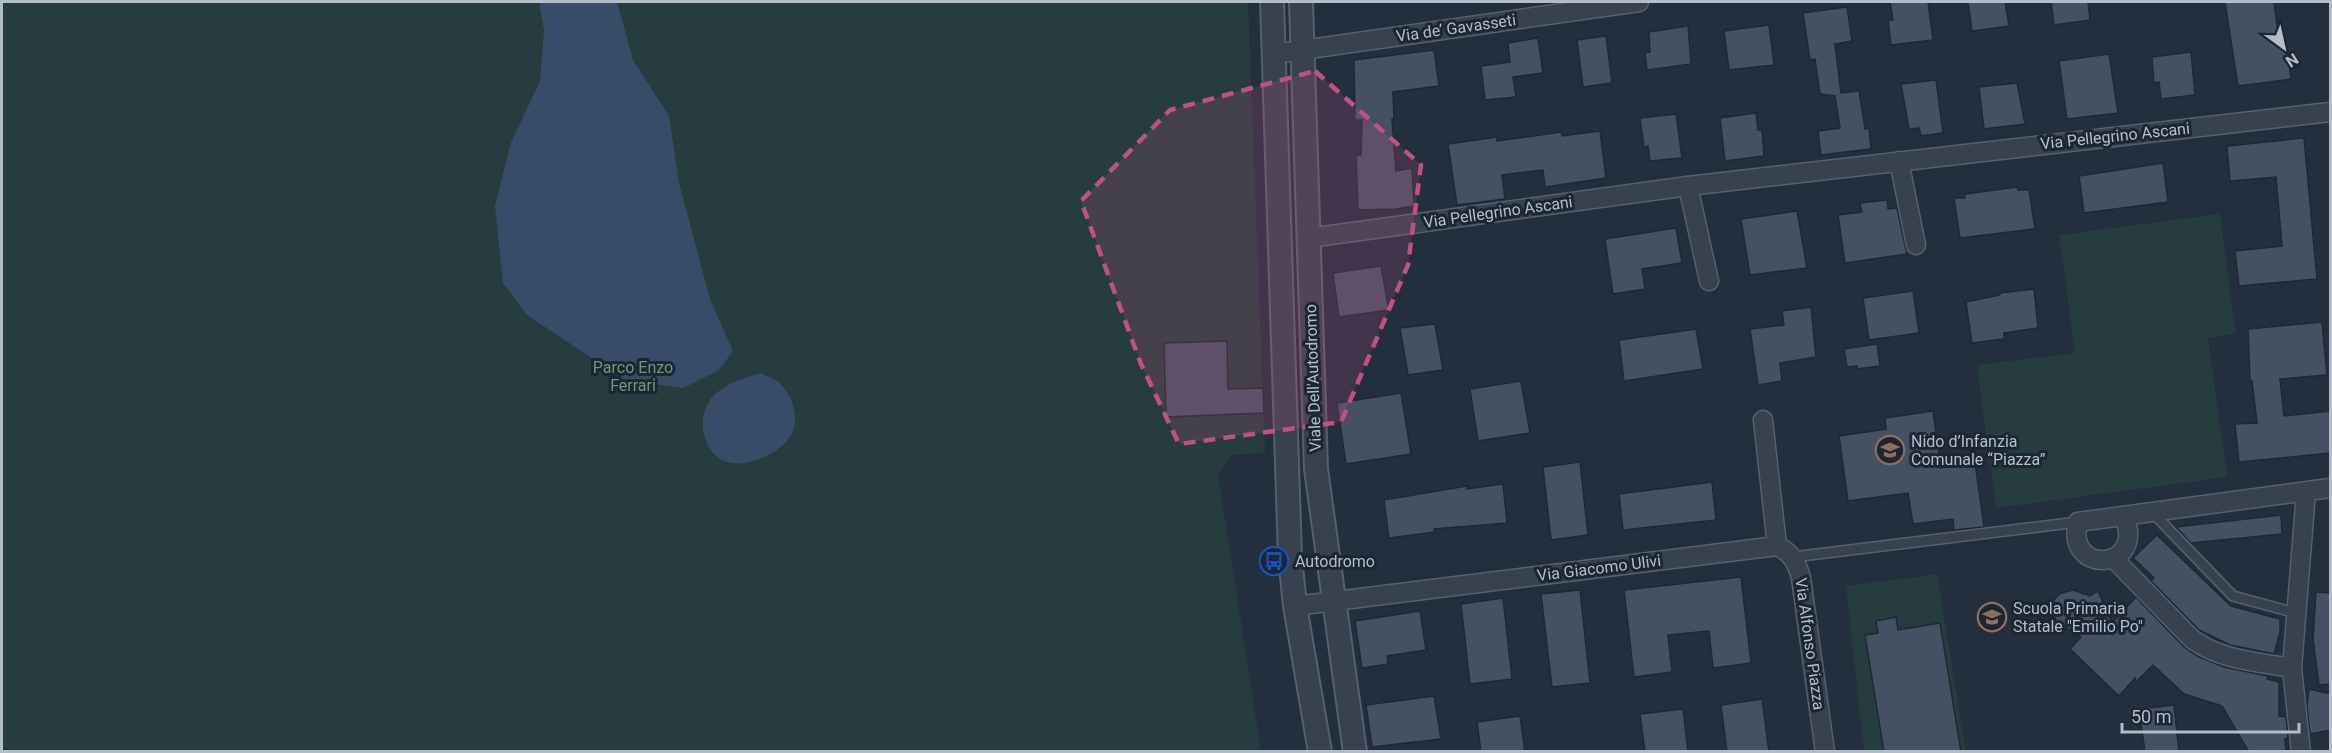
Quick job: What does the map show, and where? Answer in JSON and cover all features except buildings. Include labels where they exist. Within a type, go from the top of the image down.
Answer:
[{"type":"street","name":"Viale Dell'Autodromo","points":[[1272,2],[1290,557],[1295,606],[1320,752]]},
{"type":"street","name":"Viale Dell'Autodromo","points":[[1301,2],[1316,469],[1355,752]]},
{"type":"street","name":"Via de’ Gavasseti","points":[[1274,54],[1639,2]]},
{"type":"street","name":"Via Pellegrino Ascani","points":[[1308,238],[1688,186],[1899,160],[2331,112]]},
{"type":"street","points":[[1899,160],[1916,245]]},
{"type":"street","points":[[1688,186],[1709,281]]},
{"type":"street","points":[[1763,420],[1777,546]]},
{"type":"street","points":[[1286,473],[1316,469]]},
{"type":"street","points":[[2124,516],[2129,528],[2128,540],[2123,551],[2103,561],[2092,559],[2083,553],[2077,543],[2075,533],[2078,522],[2331,488]]},
{"type":"street","points":[[2301,752],[2292,668],[2306,492]]},
{"type":"street","name":"Via Alfonso Piazza","points":[[1777,546],[1793,557],[1798,564],[1825,752]]},
{"type":"street","name":"Via Giacomo Ulivi","points":[[1295,606],[1777,546]]},
{"type":"street","points":[[2113,558],[2192,639],[2206,649],[2228,657],[2292,668]]},
{"type":"lane","points":[[2152,512],[2234,596],[2296,613]]},
{"type":"lane","points":[[1793,557],[2078,522]]},
{"type":"highlighted area","points":[[1315,71],[1421,165],[1408,265],[1341,422],[1179,444],[1141,364],[1081,201],[1170,110]]},
{"type":"green space","name":"Parco Enzo Ferrari","points":[[2,2],[1248,2],[1265,453],[1232,455],[1218,474],[1261,751],[2,751]]},
{"type":"green space","points":[[2220,214],[2236,334],[2208,338],[2227,477],[1996,508],[1977,365],[2075,353],[2059,235]]},
{"type":"green space","points":[[1937,574],[1966,751],[1864,751],[1846,586]]},
{"type":"water","points":[[539,2],[617,2],[633,60],[669,116],[679,183],[710,299],[733,351],[719,370],[683,388],[625,380],[527,315],[503,283],[495,206],[510,145],[540,81],[544,30]]},
{"type":"water","points":[[761,373],[777,381],[788,394],[794,410],[794,428],[786,442],[770,454],[750,462],[729,463],[720,459],[707,444],[703,427],[707,405],[720,390],[739,380]]},
{"type":"place","name":"Nido d’Infanzia Comunale “Piazza”","points":[[1890,450]]},
{"type":"place","name":"Autodromo","points":[[1274,561]]},
{"type":"place","name":"Scuola Primaria Statale \"Emilio Po\"","points":[[1992,617]]}]
